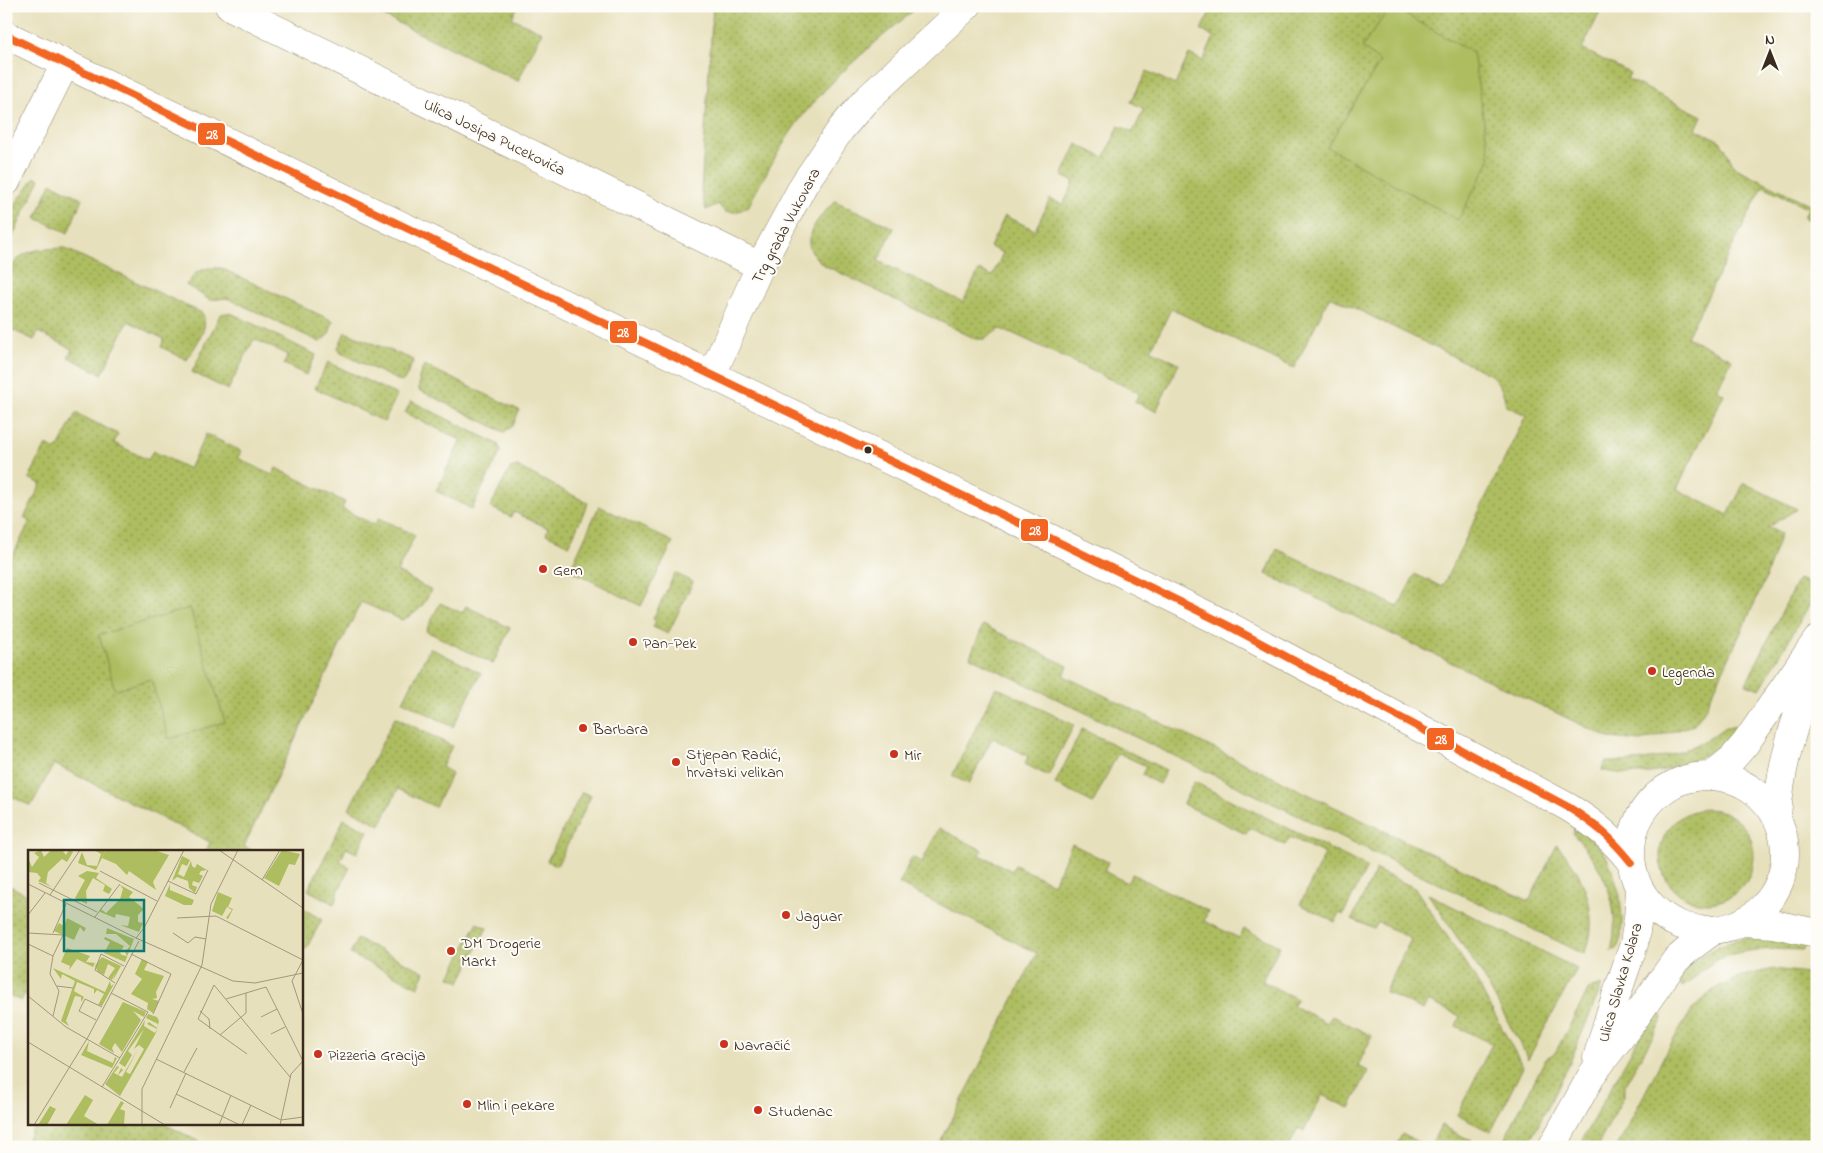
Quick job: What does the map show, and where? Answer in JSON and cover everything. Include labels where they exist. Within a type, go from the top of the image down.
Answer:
[{"type":"main road","name":"Ulica Josipa Pucekovića","points":[[229,6],[760,266]]},
{"type":"main road","name":"Trg grada Vukovara","points":[[712,375],[760,266],[804,184],[841,129],[865,102],[967,6]]},
{"type":"main road","points":[[6,36],[1227,625],[1568,806],[1596,825],[1614,841],[1631,862]]},
{"type":"main road","points":[[6,182],[65,64]]},
{"type":"main road","points":[[1712,775],[1732,759],[1745,744],[1817,640]]},
{"type":"main road","points":[[1777,818],[1778,789],[1783,762],[1817,656]]},
{"type":"main road","points":[[1712,775],[1733,780],[1751,788],[1765,800],[1777,818],[1783,832],[1785,848],[1785,863],[1781,879],[1772,896],[1758,911],[1742,922],[1714,930],[1682,926],[1665,918],[1651,906],[1640,890],[1634,877],[1631,862],[1631,840],[1638,818],[1651,800],[1663,789],[1676,782],[1690,777],[1712,775]]},
{"type":"main road","name":"Ulica Slavka Kolara","points":[[1593,1073],[1610,1014],[1634,944],[1640,890]]},
{"type":"main road","points":[[1742,922],[1773,924],[1817,934]]},
{"type":"main road","name":"Ulica Slavka Kolara","points":[[1552,1147],[1593,1073],[1676,960],[1714,930]]},
{"type":"green space","points":[[363,6],[518,6],[512,18],[542,32],[518,81]]},
{"type":"green space","points":[[713,6],[919,6],[850,65],[818,97],[790,133],[748,207],[736,212],[725,212],[718,204],[706,210],[701,192]]},
{"type":"green space","points":[[1213,6],[1234,6],[1247,13],[1251,6],[1603,6],[1582,49],[1630,73],[1627,79],[1702,116],[1696,129],[1720,141],[1734,167],[1817,208],[1817,215],[1813,222],[1804,217],[1808,208],[1763,186],[1687,337],[1732,359],[1717,390],[1724,394],[1677,489],[1728,515],[1744,483],[1797,509],[1768,527],[1781,534],[1763,585],[1706,707],[1694,725],[1641,741],[1609,738],[1266,574],[1277,549],[1398,607],[1415,574],[1442,587],[1526,415],[1506,406],[1501,389],[1491,375],[1330,296],[1294,368],[1171,309],[1151,350],[1179,364],[1156,411],[1135,402],[1139,393],[1012,333],[1000,329],[984,339],[976,339],[824,265],[813,254],[809,247],[811,232],[835,201],[894,228],[878,261],[963,302],[979,270],[992,276],[1003,253],[990,247],[1005,216],[1035,230],[1050,199],[1063,205],[1074,182],[1062,176],[1077,144],[1104,158],[1119,126],[1133,132],[1144,109],[1131,102],[1147,71],[1175,85],[1189,54],[1203,61],[1214,37],[1201,30]]},
{"type":"green space","points":[[1391,6],[1473,53],[1490,160],[1458,220],[1327,147],[1380,62],[1362,47]]},
{"type":"green space","points":[[35,177],[40,179],[6,250],[6,217]]},
{"type":"green space","points":[[51,183],[82,199],[68,233],[36,218]]},
{"type":"green space","points":[[64,248],[202,313],[204,319],[203,331],[187,360],[161,347],[164,339],[128,321],[102,374],[68,357],[72,349],[38,332],[34,340],[6,327],[7,284],[14,264],[20,257],[30,252]]},
{"type":"green space","points":[[208,268],[221,268],[333,321],[329,334],[320,342],[227,298],[210,300],[186,285],[197,272]]},
{"type":"green space","points":[[225,313],[233,314],[316,355],[306,375],[284,364],[288,355],[254,339],[228,390],[192,372],[220,315]]},
{"type":"green space","points":[[345,332],[414,360],[405,379],[401,382],[341,353],[338,348]]},
{"type":"green space","points":[[328,362],[397,395],[384,422],[315,388]]},
{"type":"green space","points":[[424,365],[519,410],[513,426],[504,432],[419,390],[419,377]]},
{"type":"green space","points":[[411,401],[498,444],[501,451],[472,509],[436,491],[461,440],[405,413]]},
{"type":"green space","points":[[76,413],[118,434],[114,443],[148,460],[153,451],[189,469],[206,434],[241,451],[238,458],[272,475],[276,468],[345,502],[342,509],[375,525],[379,518],[415,535],[397,572],[431,590],[428,596],[417,611],[402,620],[361,602],[244,846],[251,850],[207,850],[210,842],[54,764],[31,806],[6,794],[6,569],[30,521],[24,518],[41,484],[29,478],[46,445],[57,450]]},
{"type":"green space","points":[[511,467],[518,467],[588,503],[569,545],[546,534],[548,528],[514,512],[511,517],[490,507]]},
{"type":"green space","points":[[599,506],[673,542],[641,606],[570,570]]},
{"type":"green space","points":[[675,573],[693,582],[668,634],[653,627],[656,622],[653,619]]},
{"type":"green space","points":[[1798,579],[1817,586],[1817,592],[1760,689],[1746,684]]},
{"type":"green space","points":[[440,603],[462,613],[466,606],[510,628],[493,664],[426,631]]},
{"type":"green space","points":[[190,608],[225,722],[169,739],[151,679],[115,690],[99,635]]},
{"type":"green space","points":[[983,625],[1068,666],[1064,676],[1529,901],[1557,845],[1576,870],[1589,902],[1591,928],[1584,954],[970,657]]},
{"type":"green space","points":[[430,648],[481,673],[453,727],[403,701]]},
{"type":"green space","points":[[996,687],[1074,725],[1048,776],[1025,764],[1028,756],[992,738],[969,784],[952,776]]},
{"type":"green space","points":[[395,717],[452,746],[442,767],[452,773],[435,807],[398,789],[380,825],[349,809]]},
{"type":"green space","points":[[1725,727],[1736,727],[1722,744],[1685,764],[1643,774],[1602,770],[1606,762],[1623,762],[1669,755],[1711,737]]},
{"type":"green space","points":[[1082,729],[1166,770],[1159,784],[1142,775],[1146,766],[1118,753],[1093,803],[1055,784]]},
{"type":"green space","points":[[1194,782],[1367,867],[1343,915],[1339,913],[1335,922],[1300,904],[1325,854],[1290,837],[1285,845],[1250,828],[1246,834],[1183,804]]},
{"type":"green space","points":[[582,792],[591,796],[557,866],[547,861]]},
{"type":"green space","points":[[1707,809],[1725,813],[1740,823],[1750,838],[1754,856],[1750,874],[1740,889],[1725,899],[1707,903],[1689,899],[1674,889],[1664,874],[1660,856],[1664,838],[1674,823],[1689,813]]},
{"type":"green space","points":[[344,819],[368,831],[357,853],[346,848],[340,862],[350,867],[334,904],[308,890]]},
{"type":"green space","points":[[1574,822],[1605,853],[1614,875],[1620,896],[1622,920],[1621,938],[1617,949],[1611,951],[1614,918],[1608,888],[1594,860],[1573,834]]},
{"type":"green space","points":[[939,828],[982,850],[980,855],[1012,871],[1015,865],[1053,884],[1072,844],[1108,862],[1104,871],[1127,883],[1132,874],[1208,911],[1204,921],[1239,938],[1244,929],[1280,946],[1262,981],[1297,999],[1293,1006],[1327,1023],[1332,1016],[1372,1036],[1358,1066],[1368,1071],[1350,1108],[1322,1095],[1304,1131],[1298,1128],[1289,1147],[938,1147],[1037,953],[899,884],[912,857],[922,862]]},
{"type":"green space","points":[[1376,870],[1415,888],[1475,978],[1523,1067],[1491,1132],[1457,1115],[1492,1044],[1456,1026],[1460,1016],[1428,1001],[1423,1010],[1385,992],[1411,939],[1378,922],[1374,929],[1352,919]]},
{"type":"green space","points":[[6,884],[28,895],[28,996],[25,994],[21,1001],[6,994]]},
{"type":"green space","points":[[1428,894],[1577,969],[1528,1059],[1482,974]]},
{"type":"green space","points":[[302,909],[322,919],[306,949],[302,947]]},
{"type":"green space","points":[[477,923],[487,928],[460,982],[450,977]]},
{"type":"green space","points":[[1776,937],[1806,942],[1803,950],[1756,950],[1733,954],[1712,963],[1682,987],[1679,978],[1691,964],[1714,948],[1745,938]]},
{"type":"green space","points":[[357,939],[425,972],[418,987],[350,954]]},
{"type":"green space","points":[[1774,969],[1807,973],[1817,977],[1817,1147],[1617,1147],[1667,1050],[1692,1010],[1713,990],[1742,976]]},
{"type":"green space","points":[[1602,985],[1568,1067],[1527,1147],[1504,1140],[1546,1058],[1555,1053],[1589,989]]},
{"type":"green space","points":[[1661,1012],[1663,1019],[1624,1086],[1624,1096],[1597,1147],[1578,1147],[1637,1041]]},
{"type":"green space","points":[[1441,1125],[1481,1146],[1481,1147],[1430,1147]]},
{"type":"green space","points":[[34,1126],[168,1126],[209,1146],[24,1147]]},
{"type":"green space","points":[[1402,1134],[1428,1147],[1396,1147]]},
{"type":"transit line","name":"28","points":[[6,35],[1227,625],[1568,807],[1586,819],[1617,845],[1631,862]]},
{"type":"place","name":"Gem","points":[[543,569]]},
{"type":"place","name":"Pan-Pek","points":[[633,642]]},
{"type":"place","name":"Legenda","points":[[1652,671]]},
{"type":"place","name":"Barbara","points":[[583,728]]},
{"type":"place","name":"Mir","points":[[894,754]]},
{"type":"place","name":"Stjepan Radić, hrvatski velikan","points":[[676,762]]},
{"type":"place","name":"Jaguar","points":[[786,915]]},
{"type":"place","name":"DM Drogerie Markt","points":[[451,951]]},
{"type":"place","name":"Navračić","points":[[724,1044]]},
{"type":"place","name":"Pizzeria Gracija","points":[[318,1054]]},
{"type":"place","name":"Mlin i pekare","points":[[467,1104]]},
{"type":"place","name":"Studenac","points":[[758,1110]]}]
